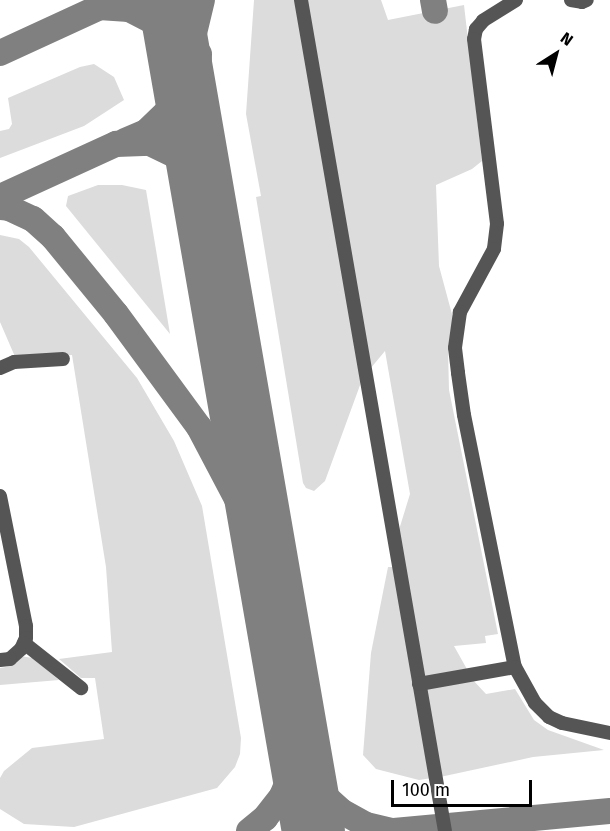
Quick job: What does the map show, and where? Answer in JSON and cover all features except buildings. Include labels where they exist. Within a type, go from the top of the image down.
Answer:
[{"type":"lane","points":[[301,0],[445,831]]},
{"type":"lane","points":[[516,0],[483,21],[476,29],[474,39],[496,234],[494,249],[460,312],[455,348],[464,414],[515,667],[535,703],[549,717],[562,723],[610,733]]},
{"type":"lane","points":[[571,0],[582,2],[587,0]]},
{"type":"lane","points":[[0,368],[14,362],[63,358]]},
{"type":"lane","points":[[0,496],[26,626],[24,643],[10,659],[0,660]]},
{"type":"lane","points":[[24,643],[81,688]]},
{"type":"lane","points":[[420,684],[515,667]]},
{"type":"shaded area","points":[[254,0],[296,0],[363,377],[325,481],[314,491],[306,488],[303,483],[256,197],[261,196],[246,114]]},
{"type":"shaded area","points":[[306,0],[381,0],[388,20],[464,5],[482,161],[472,169],[436,185],[439,266],[453,318],[448,350],[449,390],[498,634],[485,636],[486,643],[454,646],[468,671],[424,679],[398,533],[410,494],[385,351],[370,369]]},
{"type":"shaded area","points":[[94,64],[114,77],[124,100],[84,126],[0,158],[0,131],[9,129],[12,124],[8,98],[80,67]]},
{"type":"shaded area","points":[[98,185],[122,185],[146,190],[170,334],[66,206],[68,196]]},
{"type":"shaded area","points":[[0,235],[19,239],[29,247],[137,378],[174,441],[202,506],[241,738],[240,754],[235,767],[217,788],[74,827],[24,824],[0,809],[0,778],[4,771],[32,748],[104,739],[95,678],[81,678],[59,659],[112,652],[106,567],[72,355],[16,359],[0,322]]},
{"type":"shaded area","points":[[388,567],[394,567],[432,778],[419,780],[376,769],[363,755],[371,653]]},
{"type":"shaded area","points":[[20,656],[33,658],[59,680],[0,685],[0,668],[12,666]]},
{"type":"shaded area","points":[[472,679],[486,694],[515,689],[534,720],[548,730],[604,750],[533,757],[440,777],[426,690],[429,686]]},
{"type":"taxiway","points":[[0,53],[115,0]]},
{"type":"taxiway","points":[[171,11],[173,0]]},
{"type":"taxiway","points":[[125,141],[146,132],[169,110],[183,79],[202,0]]},
{"type":"taxiway","points":[[433,0],[435,11]]},
{"type":"taxiway","points":[[99,7],[129,9],[157,23],[177,47]]},
{"type":"taxiway","points":[[199,54],[197,124],[201,185]]},
{"type":"taxiway","points":[[0,197],[116,144],[150,143],[181,158],[201,185]]},
{"type":"taxiway","points":[[0,207],[9,208],[33,219],[53,237],[116,314],[199,427],[265,552]]},
{"type":"taxiway","points":[[298,741],[305,768],[320,792],[341,811],[366,825],[392,831]]},
{"type":"taxiway","points":[[249,831],[265,818],[282,796],[293,770],[297,745]]},
{"type":"taxiway","points":[[394,831],[610,811]]},
{"type":"runway","points":[[169,0],[313,831]]}]
